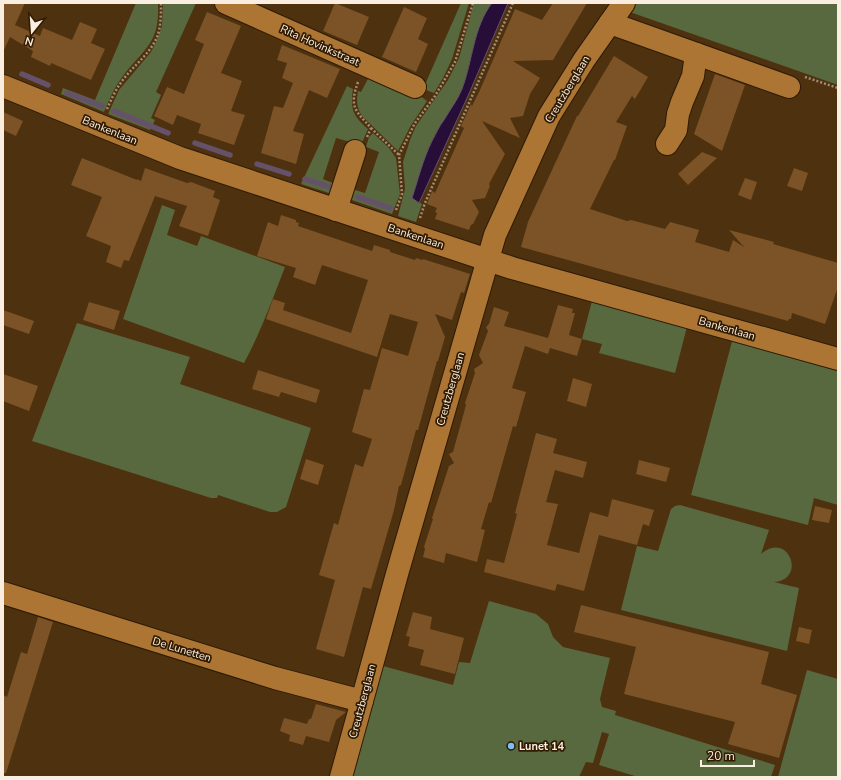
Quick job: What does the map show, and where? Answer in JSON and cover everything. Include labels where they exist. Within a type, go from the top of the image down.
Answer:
[{"type":"street","name":"Rita Hovinkstraat","points":[[226,3],[415,87]]},
{"type":"street","name":"Creutzberglaan","points":[[341,777],[495,235],[549,116],[584,60],[624,3]]},
{"type":"street","points":[[610,23],[790,87]]},
{"type":"street","points":[[667,144],[676,130],[682,102],[693,76],[696,54]]},
{"type":"street","name":"Bankenlaan","points":[[3,86],[180,158],[487,260],[838,359]]},
{"type":"street","points":[[336,210],[355,151]]},
{"type":"street","name":"De Lunetten","points":[[3,593],[275,678],[362,701]]},
{"type":"path","points":[[101,126],[107,109],[120,84],[136,64],[148,53],[157,38],[160,27],[161,3]]},
{"type":"path","points":[[390,228],[402,194],[400,155],[415,124],[435,96],[455,62],[473,3]]},
{"type":"path","points":[[414,236],[425,203],[513,3]]},
{"type":"path","points":[[365,65],[355,91],[354,103],[357,113],[400,155]]},
{"type":"path","points":[[355,151],[362,150],[372,128]]},
{"type":"green space","points":[[136,3],[158,3],[158,17],[154,36],[150,44],[117,84],[104,112],[61,94],[63,88],[95,100]]},
{"type":"green space","points":[[163,3],[196,3],[156,92],[161,95],[151,118],[155,120],[150,130],[108,114],[119,90],[151,52],[156,42],[162,26]]},
{"type":"green space","points":[[461,3],[469,3],[452,59],[434,93],[423,89]]},
{"type":"green space","points":[[474,3],[492,3],[477,34],[462,90],[455,104],[434,136],[423,164],[412,198],[422,204],[416,222],[398,216],[405,189],[403,162],[416,126],[448,80],[459,58]]},
{"type":"green space","points":[[633,3],[838,3],[838,85],[627,11]]},
{"type":"green space","points":[[369,77],[420,96],[427,101],[410,127],[398,151],[362,116],[359,110],[357,101],[358,91],[361,92]]},
{"type":"green space","points":[[347,86],[353,89],[352,107],[354,112],[359,120],[368,129],[361,145],[336,138],[323,179],[335,184],[332,194],[301,184]]},
{"type":"green space","points":[[373,133],[389,148],[396,158],[400,194],[392,214],[349,199],[352,189],[365,193],[379,152],[366,147],[369,137]]},
{"type":"green space","points":[[162,205],[175,210],[167,235],[197,246],[201,236],[285,267],[261,328],[244,363],[123,319]]},
{"type":"green space","points":[[593,297],[688,323],[675,373],[599,353],[602,344],[582,339]]},
{"type":"green space","points":[[77,323],[190,357],[180,384],[311,428],[286,507],[277,512],[270,512],[218,495],[217,498],[211,498],[32,441]]},
{"type":"green space","points":[[734,334],[838,369],[838,505],[814,498],[808,525],[691,495]]},
{"type":"green space","points":[[680,505],[769,530],[761,554],[771,548],[779,548],[786,552],[790,558],[792,566],[790,573],[784,579],[774,582],[799,588],[787,651],[621,610],[637,546],[658,551],[671,509]]},
{"type":"green space","points":[[489,601],[536,614],[548,624],[553,637],[563,647],[610,658],[600,699],[602,707],[616,711],[615,715],[775,765],[771,777],[638,777],[599,765],[609,734],[602,732],[593,763],[586,762],[579,777],[353,777],[383,666],[453,685],[459,662],[470,663]]},
{"type":"green space","points":[[807,670],[838,679],[838,777],[778,777]]},
{"type":"shaded area","points":[[492,3],[508,3],[468,96],[419,203],[412,198],[426,155],[439,127],[462,89],[477,34]]},
{"type":"building","points":[[3,3],[25,3],[15,25],[40,36],[43,28],[72,40],[80,22],[97,29],[91,43],[105,49],[91,80],[51,63],[50,66],[31,57],[33,51],[10,37],[3,52]]},
{"type":"building","points":[[335,3],[369,17],[357,45],[323,31]]},
{"type":"building","points":[[553,3],[587,3],[553,60],[513,61],[540,78],[530,94],[523,116],[510,118],[520,138],[482,121],[505,154],[489,184],[490,186],[485,198],[472,200],[479,212],[469,230],[435,219],[437,213],[435,212],[437,208],[427,204],[432,191],[435,193],[464,128],[461,126],[471,104],[472,106],[480,90],[515,9],[542,20]]},
{"type":"building","points":[[404,7],[427,18],[418,39],[428,44],[416,72],[382,57]]},
{"type":"building","points":[[207,12],[241,26],[221,73],[242,81],[231,111],[245,115],[234,145],[198,133],[201,124],[177,115],[173,125],[154,116],[167,87],[184,94],[204,44],[195,40]]},
{"type":"building","points":[[282,45],[340,69],[327,98],[309,90],[293,131],[304,134],[296,164],[261,153],[274,106],[283,108],[293,83],[282,78],[287,63],[277,60]]},
{"type":"building","points":[[614,56],[648,77],[635,99],[632,96],[616,122],[627,126],[615,160],[590,209],[627,221],[631,220],[665,229],[670,222],[699,230],[695,242],[729,252],[733,240],[744,247],[729,230],[774,242],[773,244],[838,263],[838,287],[825,324],[792,313],[791,319],[788,321],[521,247],[528,222],[577,116]]},
{"type":"building","points":[[715,74],[745,85],[722,151],[694,134]]},
{"type":"building","points":[[3,112],[23,121],[16,136],[3,130]]},
{"type":"building","points":[[702,152],[717,158],[688,185],[678,174]]},
{"type":"building","points":[[82,158],[141,181],[145,168],[215,191],[213,197],[220,200],[208,236],[179,226],[187,206],[155,196],[129,261],[124,260],[121,268],[106,262],[111,246],[86,236],[102,197],[71,185]]},
{"type":"building","points":[[794,168],[808,173],[802,191],[787,186]]},
{"type":"building","points":[[745,178],[757,182],[751,200],[738,195]]},
{"type":"building","points":[[281,215],[296,220],[296,222],[299,223],[298,226],[372,251],[374,245],[415,260],[416,258],[423,259],[470,274],[464,293],[461,292],[452,320],[435,314],[445,337],[418,430],[416,430],[401,485],[399,486],[394,510],[371,589],[363,587],[344,657],[316,649],[335,580],[319,575],[334,523],[338,525],[355,464],[363,467],[372,439],[352,432],[364,389],[370,390],[382,348],[408,356],[418,322],[390,314],[377,357],[266,319],[273,299],[285,303],[283,310],[351,333],[368,280],[322,265],[315,285],[293,277],[296,268],[257,256],[268,222],[278,226]]},
{"type":"building","points":[[89,302],[120,311],[114,330],[83,320]]},
{"type":"building","points":[[558,305],[573,309],[572,313],[575,313],[569,335],[582,339],[577,356],[550,348],[548,354],[525,346],[512,388],[526,392],[516,427],[513,426],[491,503],[489,502],[481,529],[485,530],[477,562],[446,553],[444,563],[423,557],[424,547],[433,519],[432,518],[449,466],[454,463],[449,454],[453,452],[466,405],[465,403],[475,373],[474,369],[483,363],[479,355],[488,331],[486,327],[489,324],[494,307],[509,312],[504,326],[548,338]]},
{"type":"building","points":[[3,310],[34,321],[29,334],[3,325]]},
{"type":"building","points":[[258,370],[320,390],[316,403],[281,392],[279,397],[252,389]]},
{"type":"building","points":[[3,374],[38,386],[29,411],[3,401]]},
{"type":"building","points":[[573,378],[592,384],[586,407],[567,401]]},
{"type":"building","points":[[536,433],[557,439],[553,453],[587,462],[583,478],[555,470],[546,502],[558,504],[547,545],[579,553],[590,512],[608,517],[612,499],[654,510],[649,526],[643,524],[637,545],[599,535],[584,591],[557,584],[555,591],[484,572],[487,559],[504,563],[517,514],[515,513]]},
{"type":"building","points":[[306,459],[324,465],[318,485],[300,479]]},
{"type":"building","points":[[639,460],[670,468],[666,482],[636,474]]},
{"type":"building","points":[[815,506],[832,510],[829,523],[812,520]]},
{"type":"building","points":[[581,605],[769,652],[761,684],[797,695],[779,758],[728,744],[735,722],[624,694],[636,647],[574,632]]},
{"type":"building","points":[[413,612],[432,617],[430,629],[464,638],[455,674],[420,665],[424,650],[408,646],[410,637],[406,636]]},
{"type":"building","points":[[38,617],[53,622],[6,773],[3,773],[3,695],[7,697],[21,652],[27,654]]},
{"type":"building","points":[[799,627],[812,630],[809,644],[796,641]]},
{"type":"building","points":[[316,704],[346,712],[336,720],[329,742],[306,736],[303,745],[289,741],[290,735],[280,731],[284,718],[307,724],[309,719],[311,719]]},
{"type":"waterway","points":[[22,74],[48,85]]},
{"type":"waterway","points":[[67,93],[102,106]]},
{"type":"waterway","points":[[114,111],[168,133]]},
{"type":"waterway","points":[[195,143],[230,155]]},
{"type":"waterway","points":[[257,164],[289,174]]},
{"type":"waterway","points":[[305,179],[330,187]]},
{"type":"waterway","points":[[358,197],[390,208]]},
{"type":"place","name":"Lunet 14","points":[[511,746]]}]
